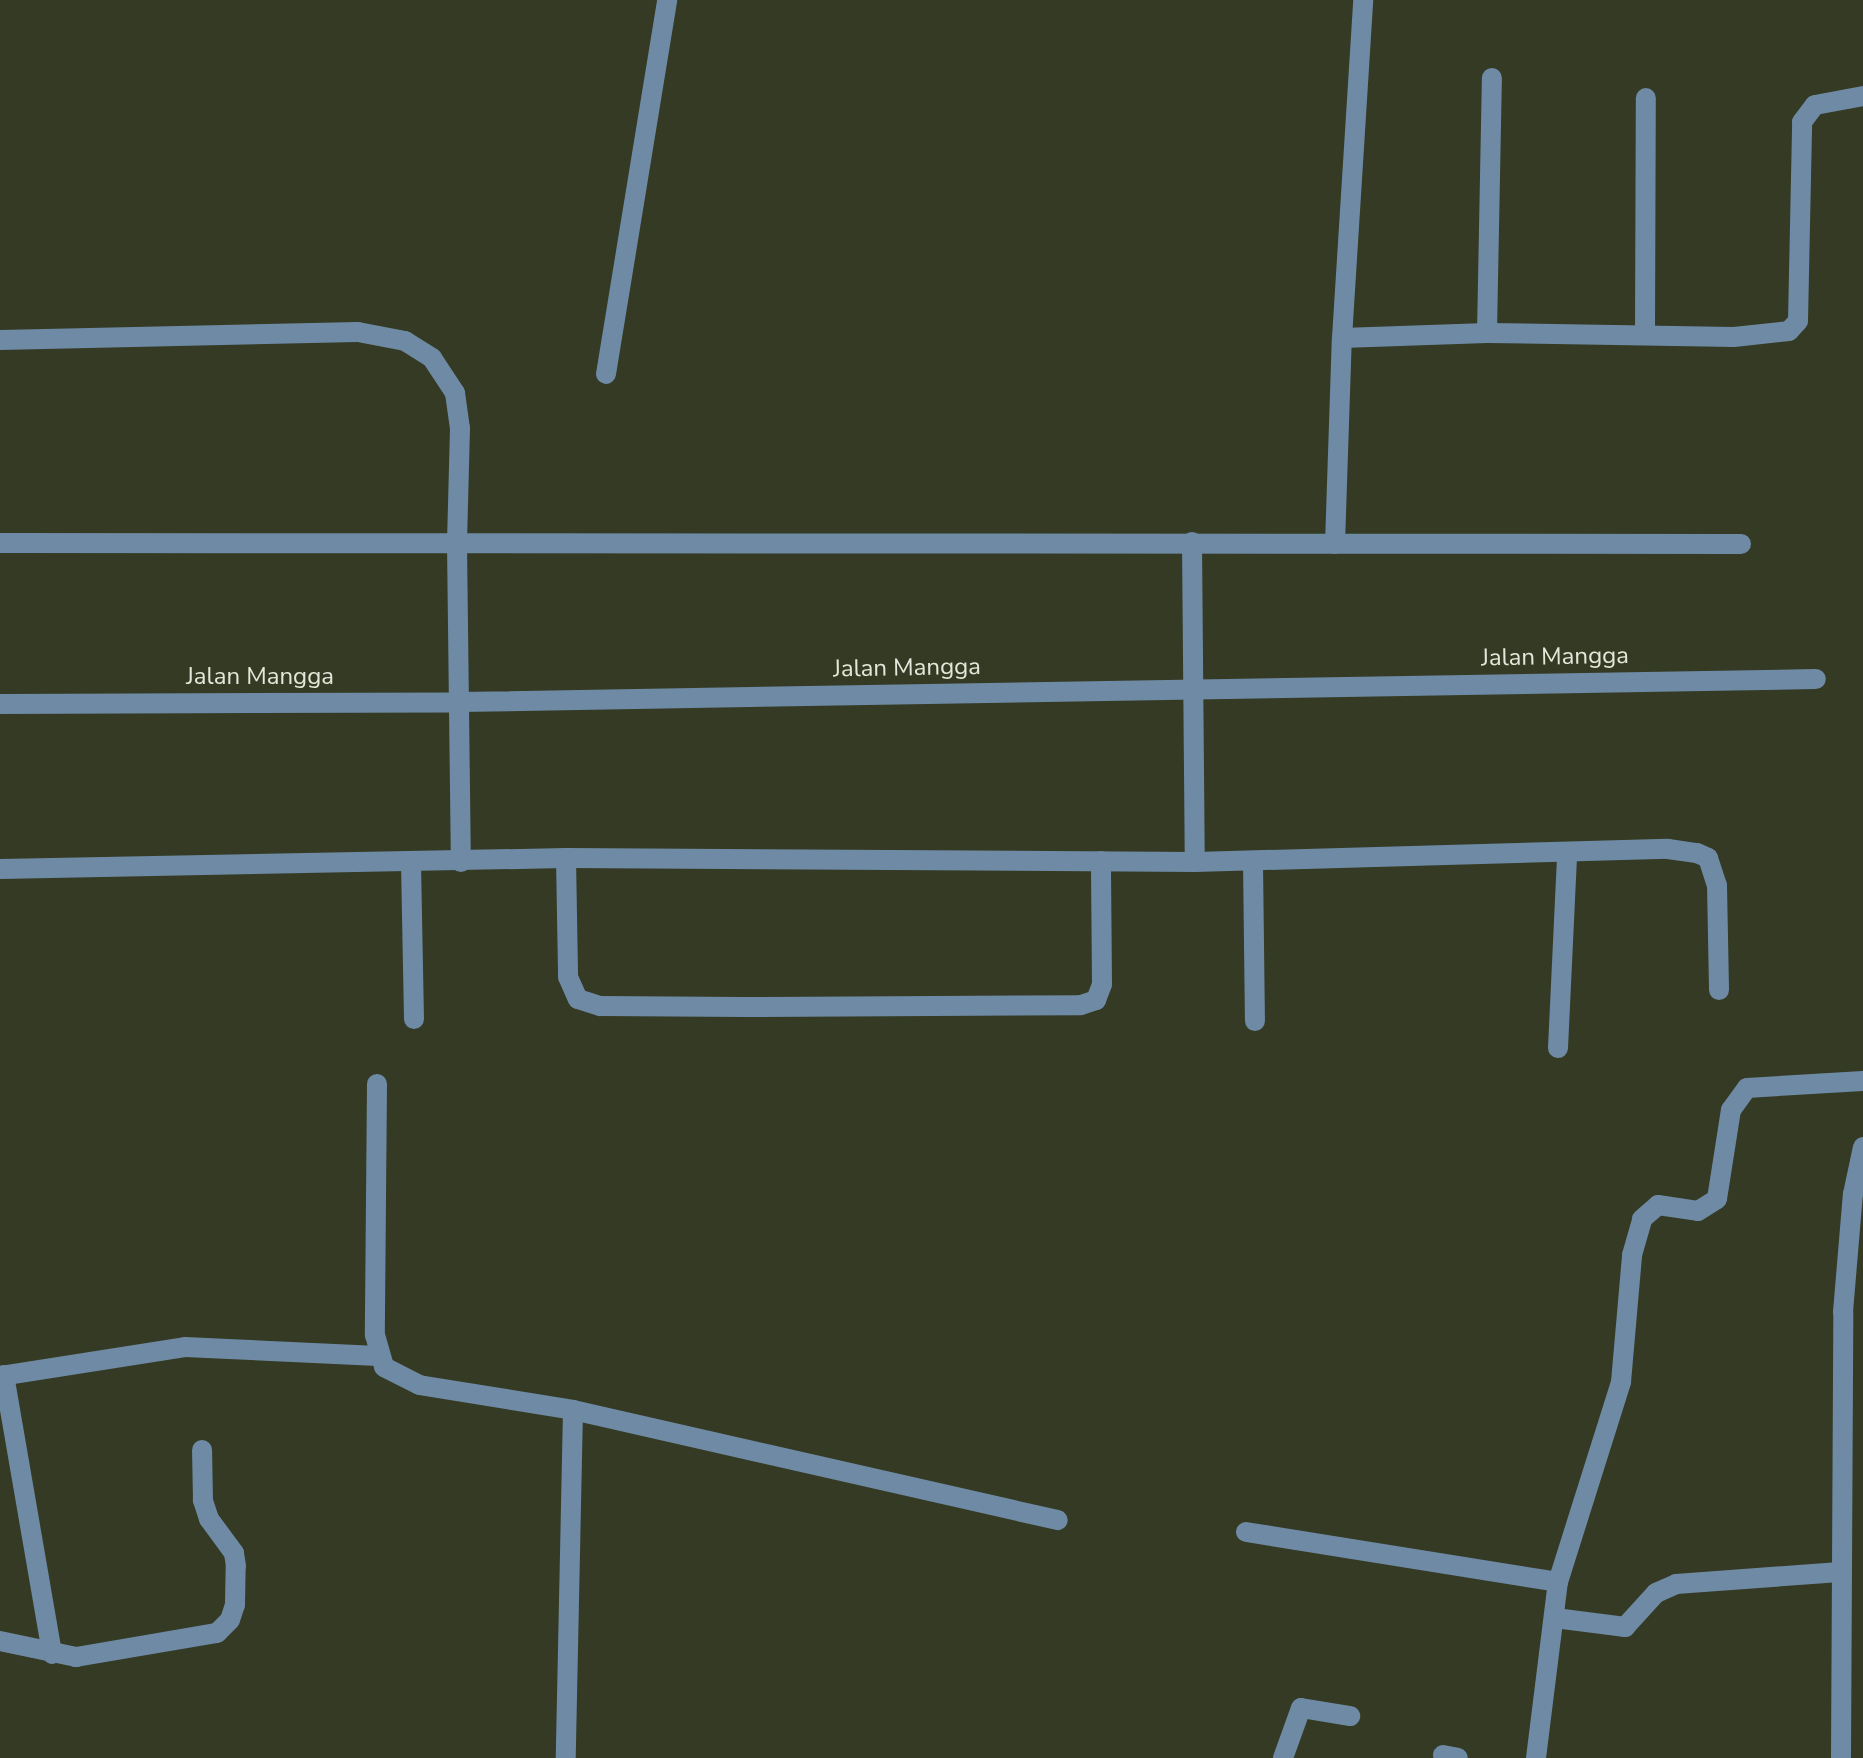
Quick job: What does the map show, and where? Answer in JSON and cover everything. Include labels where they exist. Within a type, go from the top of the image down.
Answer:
[{"type":"street","points":[[606,374],[667,0]]},
{"type":"street","points":[[1335,544],[1342,338],[1363,0]]},
{"type":"street","points":[[1487,333],[1492,78]]},
{"type":"street","points":[[1342,338],[1487,333],[1771,336],[1794,326],[1802,122],[1815,105],[1863,96]]},
{"type":"street","points":[[1645,333],[1646,98]]},
{"type":"street","points":[[0,340],[358,332],[413,345],[432,358],[455,393],[460,428],[457,544],[461,862]]},
{"type":"street","points":[[1192,542],[1195,862]]},
{"type":"street","points":[[0,543],[1741,544]]},
{"type":"street","name":"Jalan Mangga","points":[[0,704],[459,702],[1816,679]]},
{"type":"street","points":[[0,869],[566,858],[1253,862],[1567,855],[1668,849],[1708,858],[1717,885],[1719,990]]},
{"type":"street","points":[[1558,1048],[1567,855]]},
{"type":"street","points":[[566,858],[568,977],[578,999],[600,1006],[743,1007],[1081,1005],[1096,1000],[1102,984],[1101,861]]},
{"type":"street","points":[[1253,862],[1255,1021]]},
{"type":"street","points":[[411,863],[414,1019]]},
{"type":"street","points":[[1536,1758],[1558,1582],[1621,1382],[1632,1255],[1645,1213],[1658,1205],[1698,1211],[1717,1199],[1731,1110],[1747,1088],[1863,1081]]},
{"type":"street","points":[[377,1084],[378,1356],[396,1376],[419,1385],[573,1410],[1058,1520]]},
{"type":"street","points":[[1841,1758],[1843,1312],[1853,1194],[1863,1147]]},
{"type":"street","points":[[52,1654],[2,1376],[185,1347],[378,1356]]},
{"type":"street","points":[[566,1758],[573,1410]]},
{"type":"street","points":[[0,1641],[76,1657],[156,1646],[217,1633],[230,1620],[236,1566],[203,1500],[202,1450]]},
{"type":"street","points":[[1246,1532],[1558,1582]]},
{"type":"street","points":[[1555,1618],[1625,1627],[1656,1593],[1676,1584],[1840,1572]]},
{"type":"street","points":[[1842,1625],[1863,1626]]},
{"type":"street","points":[[1283,1758],[1301,1708],[1350,1716]]}]
